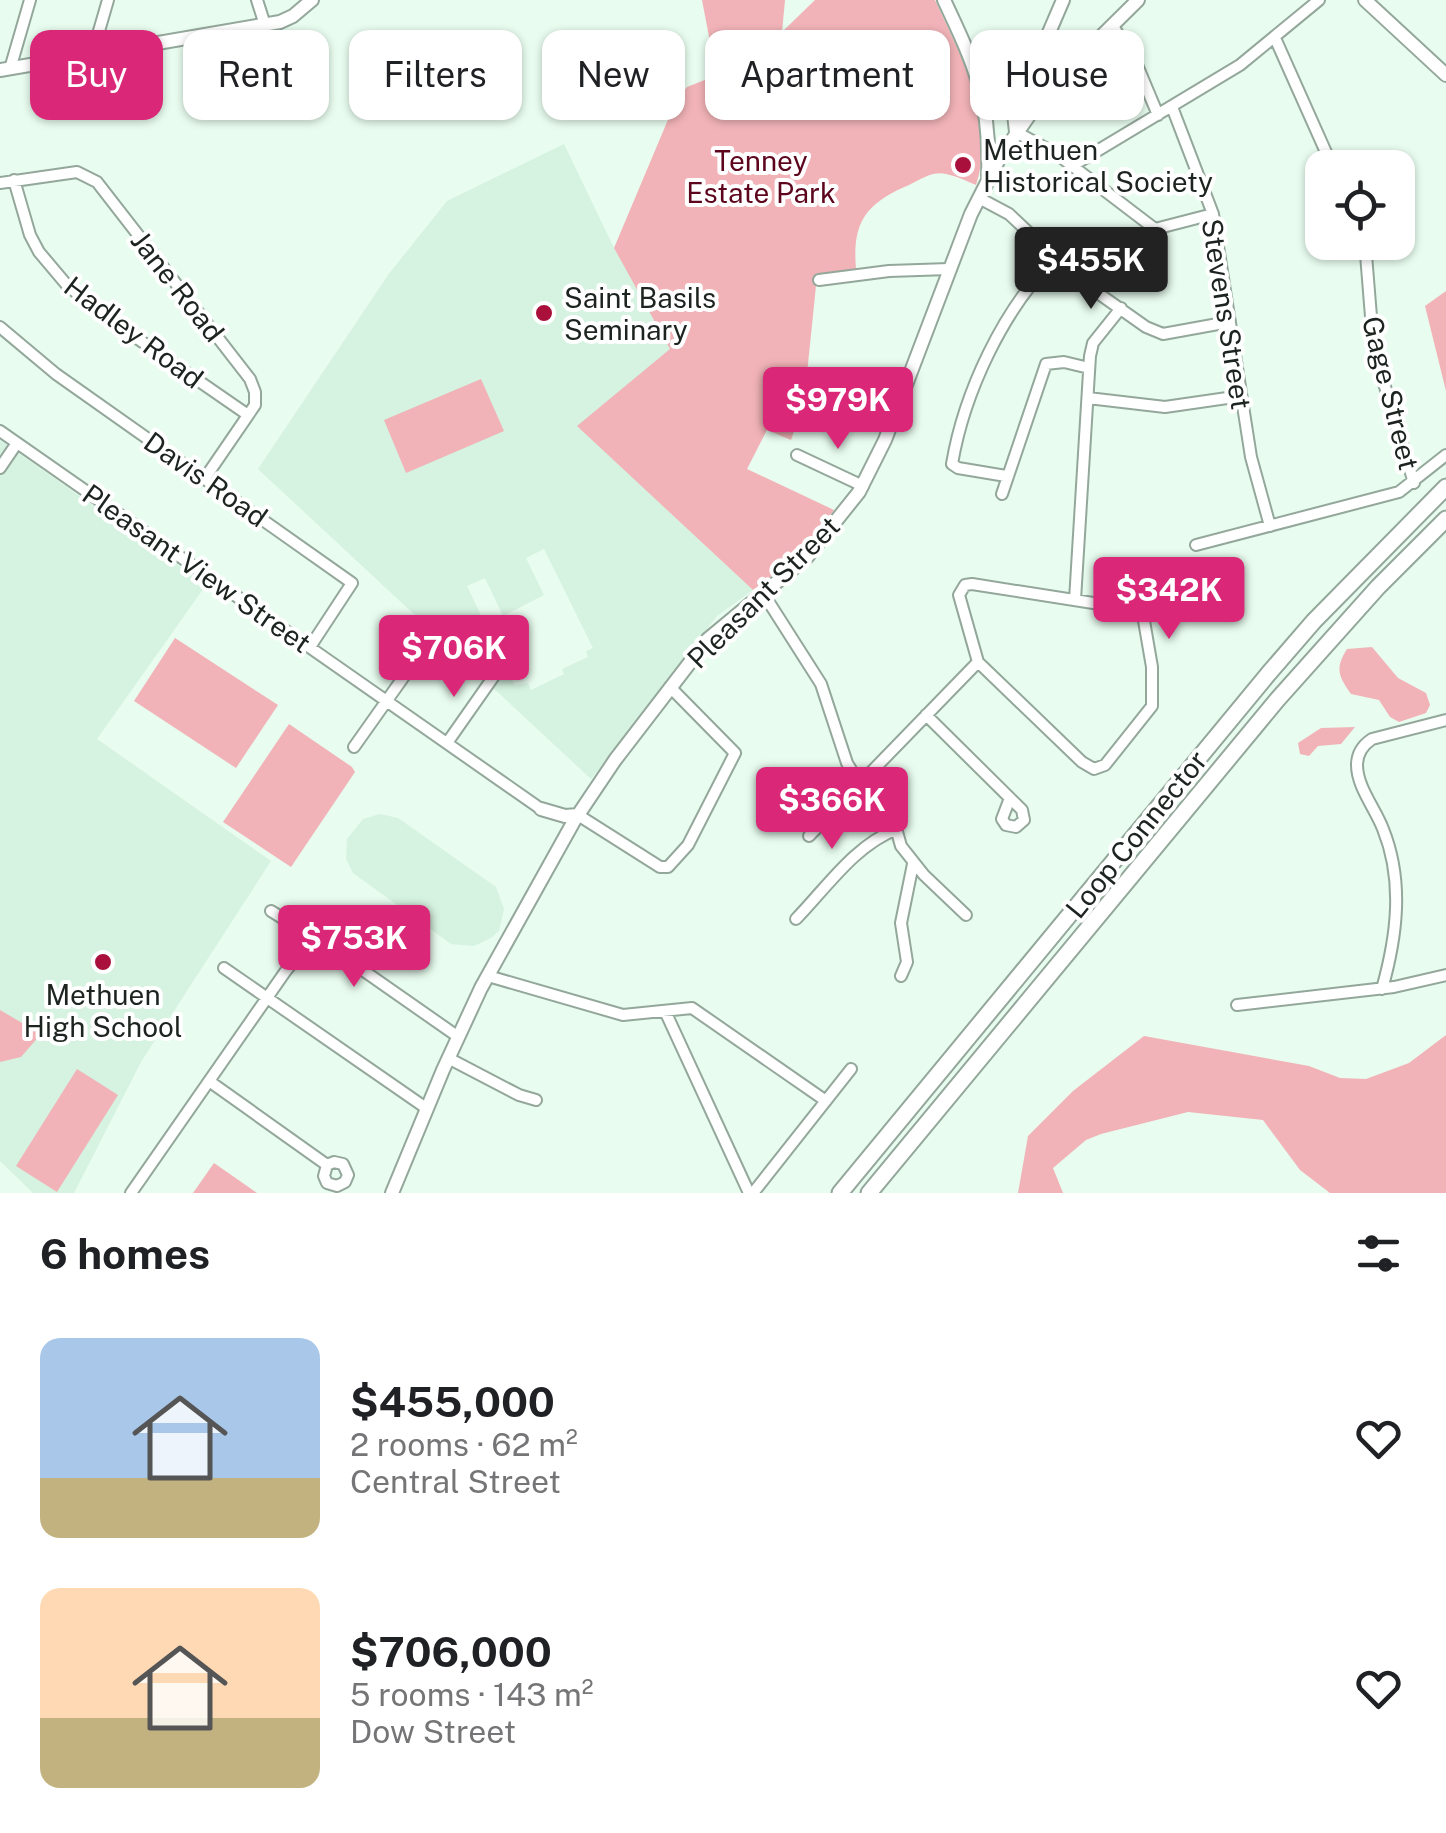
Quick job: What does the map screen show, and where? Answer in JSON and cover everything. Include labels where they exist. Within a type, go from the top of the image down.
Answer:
[{"type":"highway","name":"Loop Connector","points":[[840,1193],[1269,673],[1314,621],[1446,487]]},
{"type":"highway","name":"Loop Connector","points":[[870,1193],[1277,700],[1446,518]]},
{"type":"highway","points":[[1378,587],[1446,527]]},
{"type":"main road","points":[[163,42],[265,24],[293,16],[312,0]]},
{"type":"main road","points":[[944,0],[979,78],[988,113],[988,178]]},
{"type":"main road","points":[[1016,132],[1014,114],[1063,0]]},
{"type":"main road","name":"Pleasant Street","points":[[392,1193],[458,1036],[564,837],[670,686],[719,629],[806,557],[863,486],[988,178],[1016,132],[1073,61],[1138,0]]},
{"type":"main road","points":[[1365,0],[1446,76]]},
{"type":"main road","points":[[5,69],[30,65]]},
{"type":"main road","points":[[542,809],[578,815]]},
{"type":"main road","points":[[542,809],[564,837]]},
{"type":"street","points":[[5,69],[30,0]]},
{"type":"street","points":[[99,30],[108,0]]},
{"type":"street","points":[[257,0],[265,24]]},
{"type":"street","points":[[1072,166],[1240,65],[1319,0]]},
{"type":"street","points":[[1114,26],[1158,115]]},
{"type":"street","points":[[1276,38],[1324,150]]},
{"type":"street","name":"Stevens Street","points":[[1172,106],[1212,214],[1257,484],[1270,526]]},
{"type":"street","points":[[1016,132],[1058,156],[1155,229],[1212,214]]},
{"type":"street","name":"Jane Road","points":[[0,183],[77,172],[97,182],[250,379],[256,398],[248,415]]},
{"type":"street","name":"Hadley Road","points":[[14,180],[30,235],[66,284],[99,312],[248,415]]},
{"type":"street","points":[[979,198],[1009,214],[1054,258],[1162,334],[1229,322]]},
{"type":"street","points":[[1006,476],[952,464],[988,352],[1054,258]]},
{"type":"street","name":"Gage Street","points":[[1367,260],[1372,329],[1414,483]]},
{"type":"street","points":[[819,280],[888,271],[949,269]]},
{"type":"street","points":[[1074,600],[1089,368],[1093,344],[1121,308]]},
{"type":"street","name":"Davis Road","points":[[0,327],[38,362],[352,583],[310,647]]},
{"type":"street","points":[[1002,494],[1046,364],[1064,362],[1089,368]]},
{"type":"street","points":[[1088,398],[1164,407],[1241,396]]},
{"type":"street","points":[[205,478],[248,415]]},
{"type":"street","name":"Pleasant View Street","points":[[0,431],[542,809]]},
{"type":"street","points":[[0,468],[17,443]]},
{"type":"street","points":[[1196,545],[1399,492],[1446,454]]},
{"type":"street","points":[[797,455],[863,486]]},
{"type":"street","points":[[965,585],[1140,612],[1146,624],[1152,666],[1152,706],[1106,764],[1094,769],[978,662],[959,595],[965,585]]},
{"type":"street","points":[[763,593],[822,684],[847,763],[854,773],[883,782],[901,846],[966,915]]},
{"type":"street","points":[[808,836],[978,662]]},
{"type":"street","points":[[354,747],[412,665]]},
{"type":"street","points":[[448,743],[494,676]]},
{"type":"street","points":[[578,815],[660,867],[668,867],[688,845],[735,753],[670,686]]},
{"type":"street","points":[[926,715],[1010,798]]},
{"type":"street","points":[[1382,988],[1395,931],[1395,876],[1383,827],[1359,778],[1358,758],[1372,739],[1446,720]]},
{"type":"street","points":[[796,918],[860,852],[880,836],[897,829]]},
{"type":"street","points":[[901,976],[907,962],[902,923],[914,864]]},
{"type":"street","points":[[271,911],[458,1036]]},
{"type":"street","points":[[132,1193],[312,938]]},
{"type":"street","points":[[224,968],[426,1108]]},
{"type":"street","points":[[1236,1005],[1382,988],[1446,975]]},
{"type":"street","points":[[488,976],[623,1015],[684,1007],[700,1012],[826,1101]]},
{"type":"street","points":[[665,1011],[751,1193],[852,1068]]},
{"type":"street","points":[[448,1058],[519,1096],[536,1100]]},
{"type":"street","points":[[209,1081],[327,1165]]},
{"type":"shaded area","points":[[564,144],[614,248],[674,351],[578,426],[753,590],[717,616],[591,779],[258,469],[388,275],[447,201]],"holes":[[[544,549],[593,648],[586,651],[588,657],[562,669],[564,674],[531,690],[528,683],[515,685],[467,586],[485,578],[503,616],[544,595],[526,558]]]},
{"type":"shaded area","name":"Methuen High School","points":[[0,440],[206,585],[97,739],[271,861],[141,1062],[74,1193],[33,1193],[0,1161]]},
{"type":"shaded area","points":[[380,814],[398,818],[496,887],[504,909],[499,931],[474,946],[451,944],[353,873],[346,859],[347,839],[363,819]]},
{"type":"green space","name":"Tenney Estate Park","points":[[702,0],[785,0],[782,30],[708,30]]},
{"type":"green space","name":"Tenney Estate Park","points":[[815,0],[935,0],[949,30],[784,30]]},
{"type":"green space","name":"Tenney Estate Park","points":[[950,33],[970,82],[970,120],[980,120],[981,161],[976,185],[936,174],[894,192],[865,216],[857,239],[856,269],[817,276],[804,403],[791,440],[767,430],[747,469],[834,510],[805,551],[753,590],[577,426],[670,349],[614,248],[668,120],[685,120],[687,87],[705,80],[705,120],[950,120]]},
{"type":"green space","points":[[1446,291],[1446,391],[1425,306]]},
{"type":"green space","points":[[481,379],[504,431],[406,473],[384,420]]},
{"type":"green space","points":[[175,638],[278,705],[236,768],[134,701]]},
{"type":"green space","points":[[1372,647],[1398,678],[1426,693],[1430,705],[1426,713],[1399,722],[1390,717],[1379,700],[1351,694],[1340,672],[1343,656],[1347,649]]},
{"type":"green space","points":[[289,724],[355,772],[291,867],[223,822]]},
{"type":"green space","points":[[1355,727],[1341,744],[1318,746],[1309,756],[1300,754],[1298,743],[1321,728]]},
{"type":"green space","points":[[0,1010],[41,1034],[21,1057],[0,1062]]},
{"type":"green space","points":[[1446,1035],[1446,1193],[1330,1193],[1300,1170],[1263,1120],[1188,1112],[1086,1140],[1053,1168],[1063,1193],[1018,1193],[1028,1136],[1073,1091],[1144,1036],[1309,1066],[1340,1078],[1366,1079],[1409,1063]]},
{"type":"green space","points":[[77,1069],[118,1095],[57,1192],[16,1166]]},
{"type":"green space","points":[[214,1163],[257,1193],[193,1193]]},
{"type":"place","name":"Methuen Historical Society","points":[[963,165]]},
{"type":"place","name":"Saint Basils Seminary","points":[[544,313]]},
{"type":"place","name":"Methuen High School","points":[[103,962]]}]
